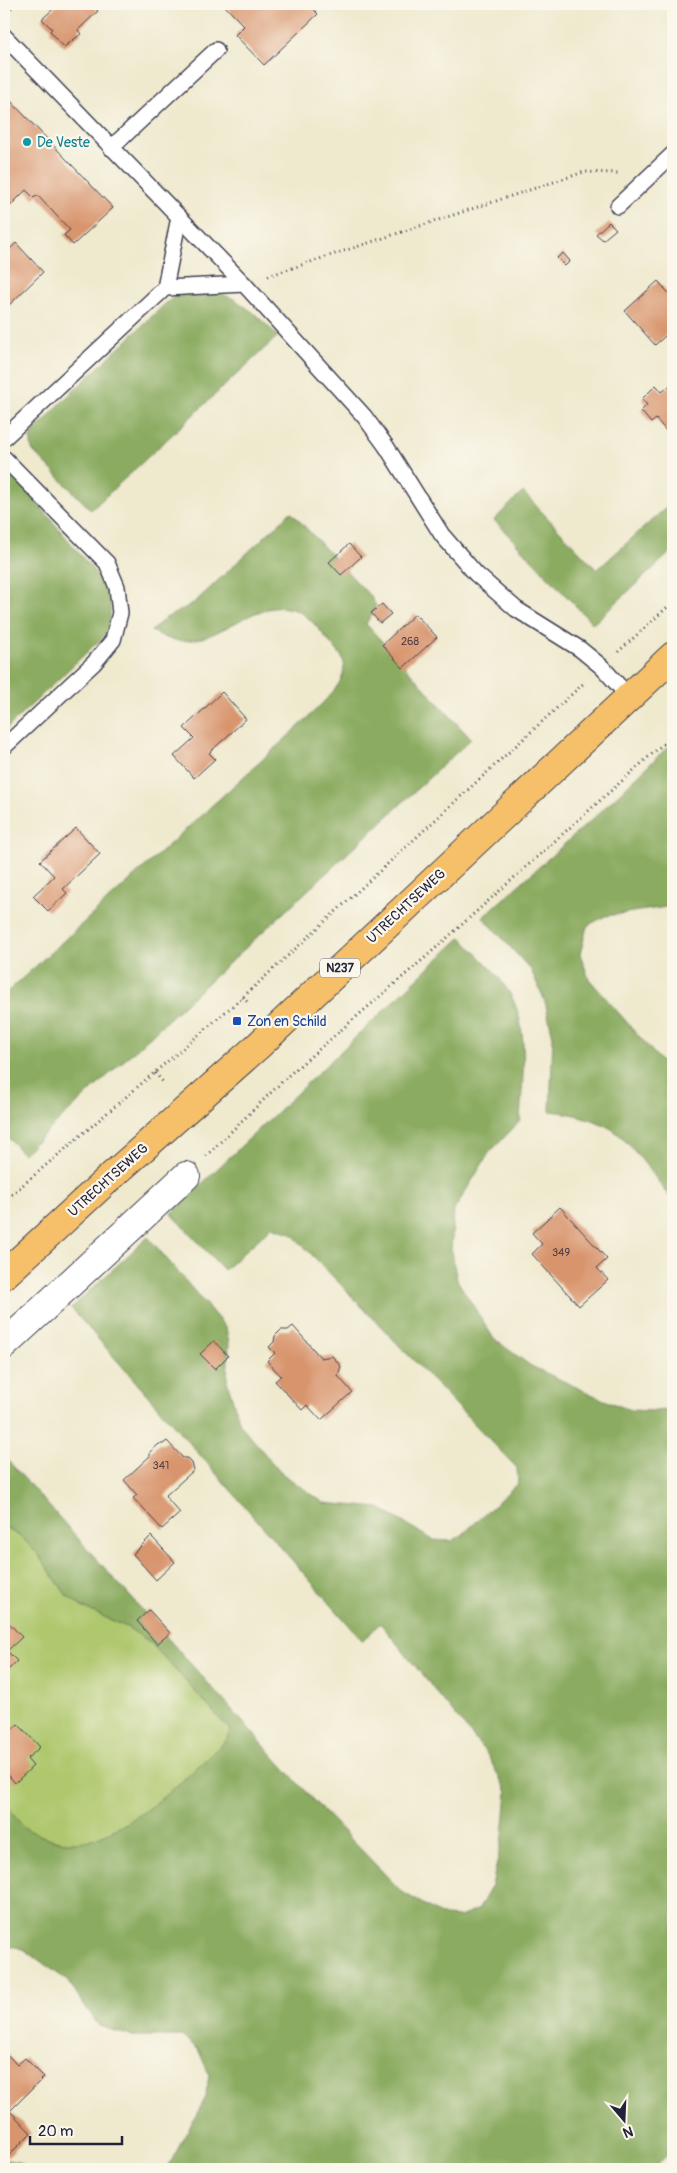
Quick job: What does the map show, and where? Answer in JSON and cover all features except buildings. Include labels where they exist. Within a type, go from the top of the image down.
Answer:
[{"type":"main road","name":"UTRECHTSEWEG","points":[[4,1275],[259,1045],[673,656]]},
{"type":"street","points":[[4,1345],[186,1176]]},
{"type":"lane","points":[[4,36],[244,284],[364,416],[386,446],[442,535],[476,574],[516,609],[580,649],[602,668],[629,697]]},
{"type":"lane","points":[[111,148],[216,50]]},
{"type":"lane","points":[[618,206],[673,154]]},
{"type":"lane","points":[[4,438],[165,288],[178,217]]},
{"type":"lane","points":[[165,288],[244,284]]},
{"type":"lane","points":[[4,458],[106,563],[117,587],[120,613],[113,640],[94,663],[4,746]]},
{"type":"path","points":[[244,284],[584,172],[651,174]]},
{"type":"path","points":[[4,1201],[244,997],[673,602]]},
{"type":"path","points":[[186,1176],[289,1075],[428,955],[673,735]]},
{"type":"path","points":[[244,997],[249,1004]]},
{"type":"path","points":[[155,1073],[164,1083]]},
{"type":"green space","points":[[202,286],[234,299],[254,313],[278,336],[91,510],[32,450],[30,436],[64,400],[166,303],[181,292]]},
{"type":"green space","points":[[4,462],[110,591],[110,630],[4,731]]},
{"type":"green space","points":[[523,492],[597,570],[671,503],[673,506],[673,550],[593,624],[494,520]]},
{"type":"green space","points":[[291,512],[371,597],[376,606],[366,624],[471,739],[23,1154],[4,1133],[4,995],[307,719],[340,682],[344,667],[340,654],[309,619],[292,609],[277,608],[262,611],[202,638],[186,641],[169,639],[151,631],[164,619],[194,603]]},
{"type":"green space","points":[[673,742],[673,906],[605,916],[587,926],[580,954],[589,979],[673,1075],[673,1201],[643,1162],[617,1133],[603,1124],[588,1119],[550,1111],[553,1037],[545,1001],[531,970],[483,917],[597,815]]},
{"type":"green space","points":[[461,937],[495,973],[513,1001],[519,1017],[522,1034],[523,1069],[520,1121],[489,1153],[454,1210],[451,1251],[457,1280],[494,1339],[531,1366],[630,1410],[656,1411],[673,1409],[673,2150],[652,2169],[167,2169],[206,2097],[209,2074],[198,2049],[182,2036],[131,2036],[99,2026],[68,1981],[25,1950],[4,1943],[4,1803],[27,1829],[41,1836],[65,1842],[89,1840],[109,1833],[146,1811],[228,1739],[230,1730],[150,1642],[127,1627],[82,1607],[67,1596],[39,1555],[21,1537],[4,1527],[4,1456],[313,1800],[402,1892],[444,1916],[460,1917],[479,1909],[492,1885],[503,1836],[507,1792],[487,1754],[380,1623],[363,1641],[71,1308],[148,1237],[226,1328],[229,1344],[227,1381],[240,1424],[280,1472],[324,1503],[379,1508],[433,1540],[452,1541],[462,1535],[518,1483],[517,1468],[291,1233],[272,1227],[224,1270],[171,1213]]},
{"type":"green space","points":[[4,1527],[21,1537],[39,1555],[67,1596],[82,1607],[127,1627],[150,1642],[230,1730],[228,1739],[163,1797],[128,1822],[89,1840],[65,1842],[41,1836],[27,1829],[4,1803]]},
{"type":"green space","points":[[4,2160],[18,2162],[28,2169],[4,2169]]},
{"type":"place","name":"De Veste","points":[[27,142]]},
{"type":"place","name":"Zon en Schild","points":[[237,1021]]}]
